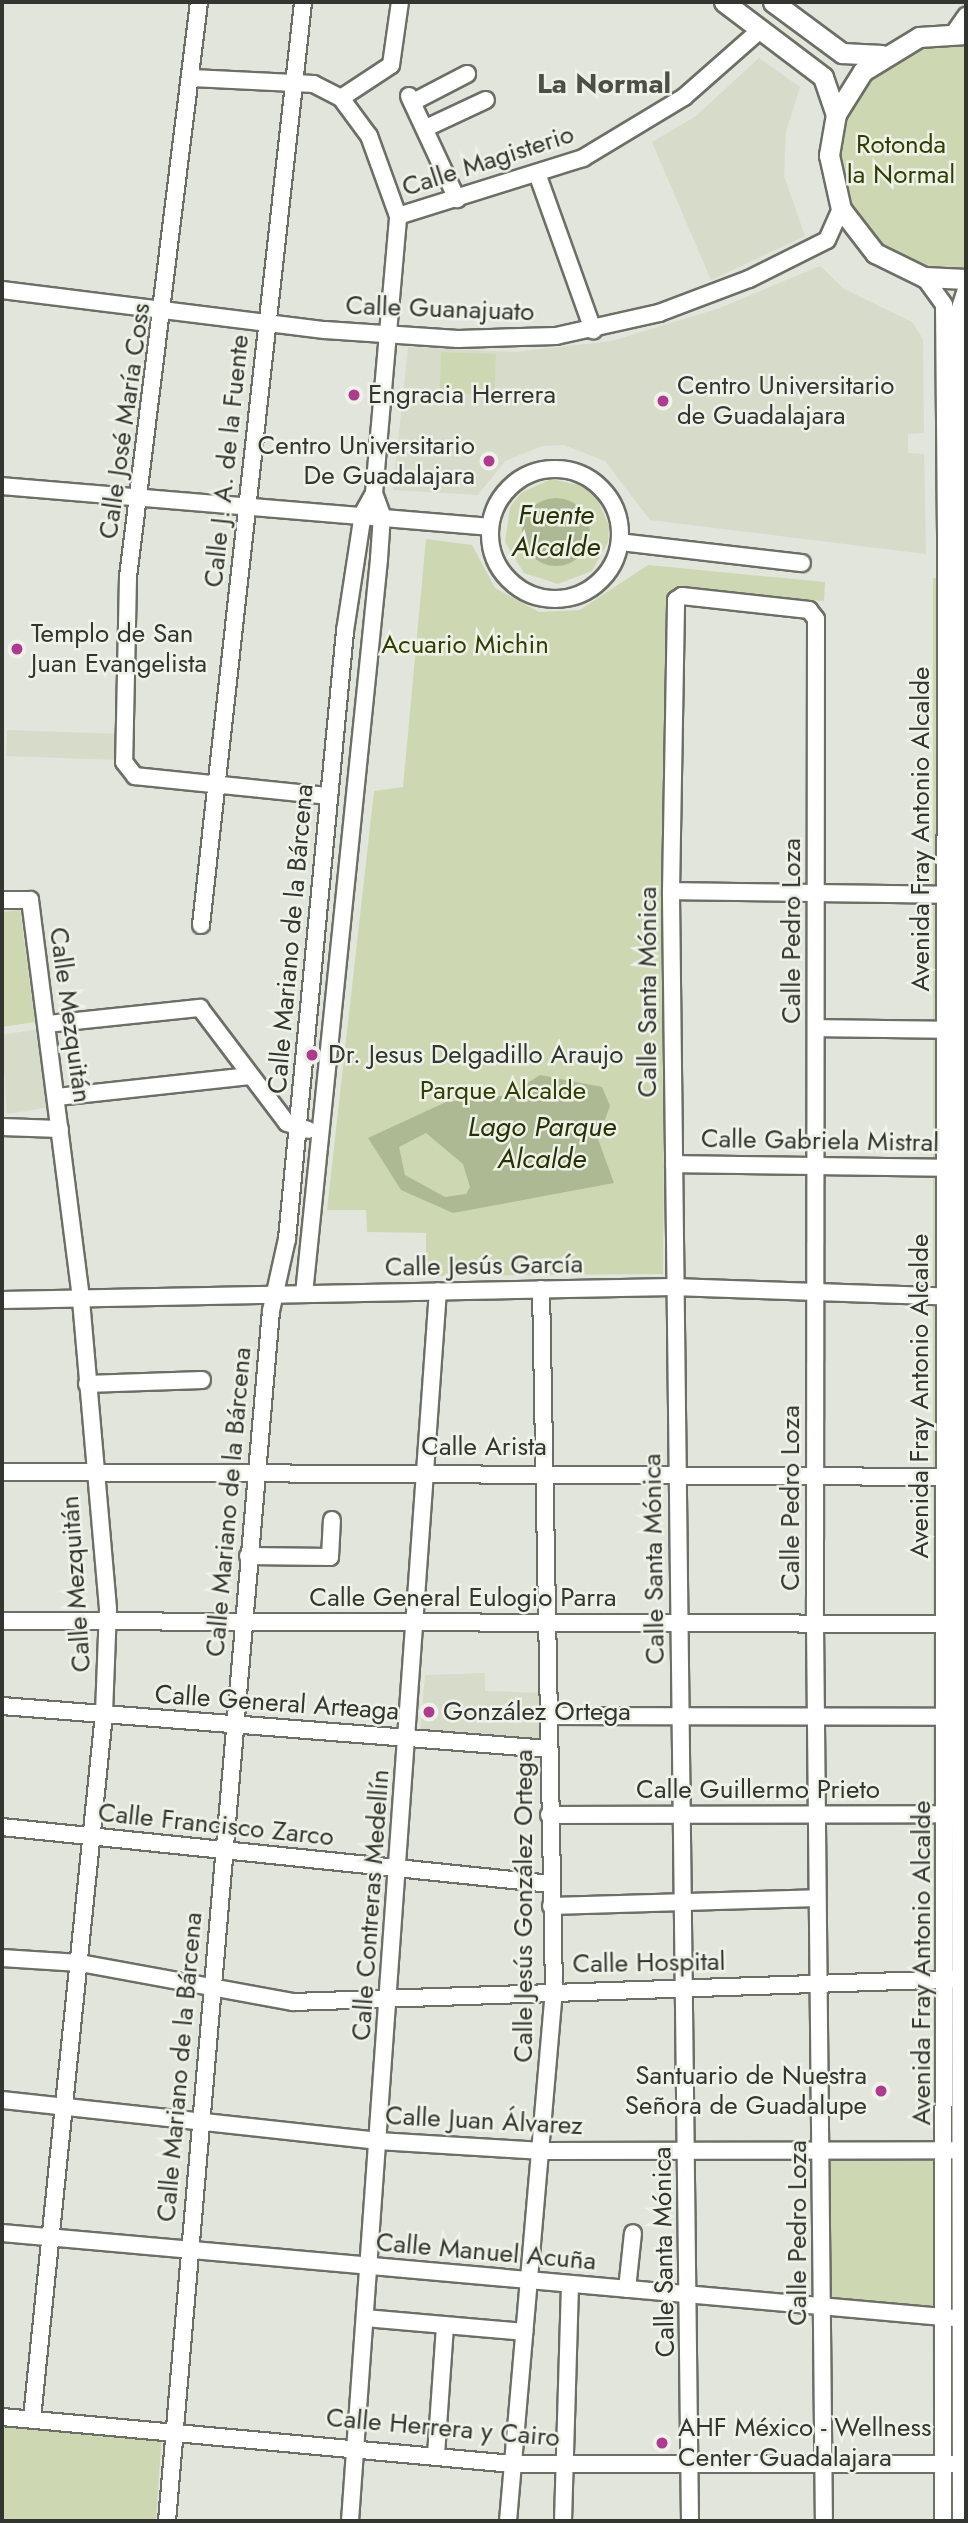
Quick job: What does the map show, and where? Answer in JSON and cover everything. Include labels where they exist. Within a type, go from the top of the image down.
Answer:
[{"type":"main road","points":[[724,2],[830,84],[836,114]]},
{"type":"main road","points":[[779,3],[842,53],[882,55]]},
{"type":"main road","points":[[960,33],[919,37],[882,55],[854,82],[836,114],[829,155],[841,209],[875,253],[924,277],[966,279]]},
{"type":"street","name":"Calle José María Coss","points":[[199,2],[166,313],[128,577],[127,772],[216,787]]},
{"type":"street","name":"Calle J. A. de la Fuente","points":[[201,925],[303,2]]},
{"type":"street","points":[[341,98],[391,65],[400,2]]},
{"type":"street","points":[[960,33],[966,16]]},
{"type":"street","name":"Calle Magisterio","points":[[398,216],[538,176],[583,158],[684,97],[761,29]]},
{"type":"street","points":[[457,199],[411,99],[467,74]]},
{"type":"street","points":[[192,78],[293,83]]},
{"type":"street","name":"Calle Mariano de la Bárcena","points":[[167,2521],[188,2249],[271,1311],[278,1294],[298,1129],[329,796],[363,513],[374,493],[390,335],[398,216],[369,136],[341,98],[314,84],[293,83]]},
{"type":"street","points":[[426,128],[486,100]]},
{"type":"street","points":[[538,176],[593,330]]},
{"type":"street","name":"Calle Guanajuato","points":[[2,290],[166,313],[390,335],[514,339],[593,330],[719,292],[794,259],[827,240],[841,209]]},
{"type":"street","name":"Avenida Fray Antonio Alcalde","points":[[924,277],[944,305],[946,532],[957,895],[957,1477],[965,1624],[965,1814],[958,1979],[958,2150],[964,2319],[956,2464],[943,2521]]},
{"type":"street","name":"Avenida Fray Antonio Alcalde","points":[[957,895],[963,753],[959,311],[966,289]]},
{"type":"street","points":[[541,470],[562,470],[582,475],[606,494],[619,522],[620,542],[614,562],[595,585],[568,598],[547,599],[510,583],[497,567],[489,527],[506,490],[541,470]]},
{"type":"street","points":[[2,486],[363,513],[489,527]]},
{"type":"street","name":"Calle Mariano de la Bárcena","points":[[304,1294],[382,515],[374,493]]},
{"type":"street","points":[[946,532],[952,631],[963,641]]},
{"type":"street","points":[[620,542],[802,563]]},
{"type":"street","name":"Calle Santa Mónica","points":[[678,597],[671,891],[673,1287],[678,1473],[690,2521]]},
{"type":"street","name":"Calle Pedro Loza","points":[[678,597],[814,614],[817,1291],[815,1623],[818,1983],[824,2151],[824,2521]]},
{"type":"street","points":[[216,787],[329,796]]},
{"type":"street","points":[[326,829],[351,839]]},
{"type":"street","points":[[321,882],[345,895]]},
{"type":"street","points":[[671,891],[957,895]]},
{"type":"street","name":"Calle Mezquitán","points":[[2,901],[30,900],[81,1300],[93,1474],[108,1621],[104,1714],[80,1964],[47,2237],[32,2418]]},
{"type":"street","points":[[47,1024],[197,1007],[250,1076],[298,1129],[321,1132]]},
{"type":"street","points":[[816,1028],[957,1030]]},
{"type":"street","points":[[57,1097],[250,1076]]},
{"type":"street","points":[[2,1127],[60,1129]]},
{"type":"street","name":"Calle Gabriela Mistral","points":[[674,1164],[957,1168]]},
{"type":"street","name":"Calle Jesús García","points":[[2,1300],[673,1287],[957,1297]]},
{"type":"street","name":"Calle Jesús González Ortega","points":[[508,2521],[543,2151],[554,1990],[541,1289]]},
{"type":"street","name":"Calle Contreras Medellín","points":[[350,2521],[417,1622],[438,1291]]},
{"type":"street","points":[[87,1384],[202,1380]]},
{"type":"street","name":"Calle Arista","points":[[2,1472],[93,1474],[426,1471],[957,1477]]},
{"type":"street","name":"Avenida Fray Antonio Alcalde","points":[[957,1477],[945,1623],[946,1814],[958,1979]]},
{"type":"street","points":[[248,1556],[330,1557],[332,1520]]},
{"type":"street","name":"Calle General Eulogio Parra","points":[[2,1621],[965,1624]]},
{"type":"street","name":"Calle General Arteaga","points":[[2,1706],[548,1749]]},
{"type":"street","points":[[548,1716],[965,1717]]},
{"type":"street","name":"Calle Guillermo Prieto","points":[[550,1815],[965,1814]]},
{"type":"street","name":"Calle Francisco Zarco","points":[[2,1827],[551,1884]]},
{"type":"street","points":[[551,1906],[817,1898]]},
{"type":"street","name":"Calle Hospital","points":[[2,1958],[80,1964],[213,1986],[278,2001],[387,2001],[554,1990],[958,1979]]},
{"type":"street","name":"Calle Juan Álvarez","points":[[2,2099],[377,2141],[543,2151],[958,2150]]},
{"type":"street","name":"Avenida Fray Antonio Alcalde","points":[[958,2150],[944,2317],[961,2521]]},
{"type":"street","name":"Calle Manuel Acuña","points":[[2,2233],[964,2319]]},
{"type":"street","points":[[627,2289],[633,2233]]},
{"type":"street","points":[[563,2521],[570,2284]]},
{"type":"street","points":[[365,2318],[524,2332]]},
{"type":"street","points":[[436,2455],[445,2325]]},
{"type":"street","name":"Calle Herrera y Cairo","points":[[2,2417],[174,2428],[513,2464],[956,2464]]},
{"type":"shaded area","points":[[759,58],[800,87],[786,131],[784,176],[805,236],[711,280],[652,142],[696,116]]},
{"type":"shaded area","name":"Centro Universitario de Guadalajara","points":[[820,266],[844,289],[912,322],[923,339],[924,433],[908,434],[908,453],[924,454],[926,554],[650,520],[605,461],[564,445],[542,446],[505,461],[478,495],[393,490],[408,347],[515,352],[612,341],[720,308]]},
{"type":"shaded area","points":[[7,730],[121,734],[120,760],[6,756]]},
{"type":"shaded area","points":[[38,1029],[50,1107],[7,1114],[2,1035]]},
{"type":"shaded area","points":[[485,1673],[485,1691],[544,1693],[545,1743],[420,1733],[425,1675]]},
{"type":"green space","name":"Rotonda la Normal","points":[[966,42],[966,271],[921,268],[875,244],[844,199],[836,146],[841,121],[871,74],[918,47]]},
{"type":"green space","points":[[441,352],[496,354],[495,395],[440,393]]},
{"type":"green space","points":[[551,479],[583,486],[596,496],[609,526],[608,542],[592,571],[558,584],[524,573],[505,542],[510,507],[521,493]]},
{"type":"green space","name":"Parque Alcalde","points":[[426,539],[472,545],[495,588],[539,612],[580,610],[648,565],[825,582],[824,601],[668,591],[663,1274],[426,1276],[426,1233],[367,1232],[366,1210],[327,1210],[374,791],[403,787]]},
{"type":"green space","points":[[933,578],[959,580],[959,641],[966,641],[966,2521],[934,2521],[932,2310],[827,2298],[828,2162],[834,2157],[933,2156]]},
{"type":"green space","points":[[20,910],[35,1022],[2,1027],[2,912]]},
{"type":"green space","points":[[2,2427],[162,2438],[156,2521],[2,2521]]},
{"type":"water","name":"Fuente Alcalde","points":[[556,498],[569,501],[580,508],[587,519],[590,532],[587,545],[580,556],[569,563],[556,566],[543,563],[532,556],[525,545],[522,532],[525,519],[532,508],[543,501]]},
{"type":"water","name":"Lago Parque Alcalde","points":[[540,1075],[602,1087],[610,1106],[598,1139],[614,1183],[453,1213],[401,1190],[368,1138],[446,1102],[509,1095]],"holes":[[[426,1133],[463,1164],[470,1187],[466,1194],[445,1197],[405,1175],[399,1147]]]},
{"type":"place","name":"Engracia Herrera","points":[[354,395]]},
{"type":"place","name":"Centro Universitario de Guadalajara","points":[[663,401]]},
{"type":"place","name":"Centro Universitario De Guadalajara","points":[[489,461]]},
{"type":"place","name":"Templo de San Juan Evangelista","points":[[17,649]]},
{"type":"place","name":"Dr. Jesus Delgadillo Araujo","points":[[312,1055]]},
{"type":"place","name":"González Ortega","points":[[429,1712]]},
{"type":"place","name":"Santuario de Nuestra Señora de Guadalupe","points":[[881,2091]]},
{"type":"place","name":"AHF México - Wellness Center Guadalajara","points":[[662,2443]]},
{"type":"district","name":"La Normal","points":[[604,84]]},
{"type":"park label","name":"Acuario Michin","points":[[465,645]]}]
